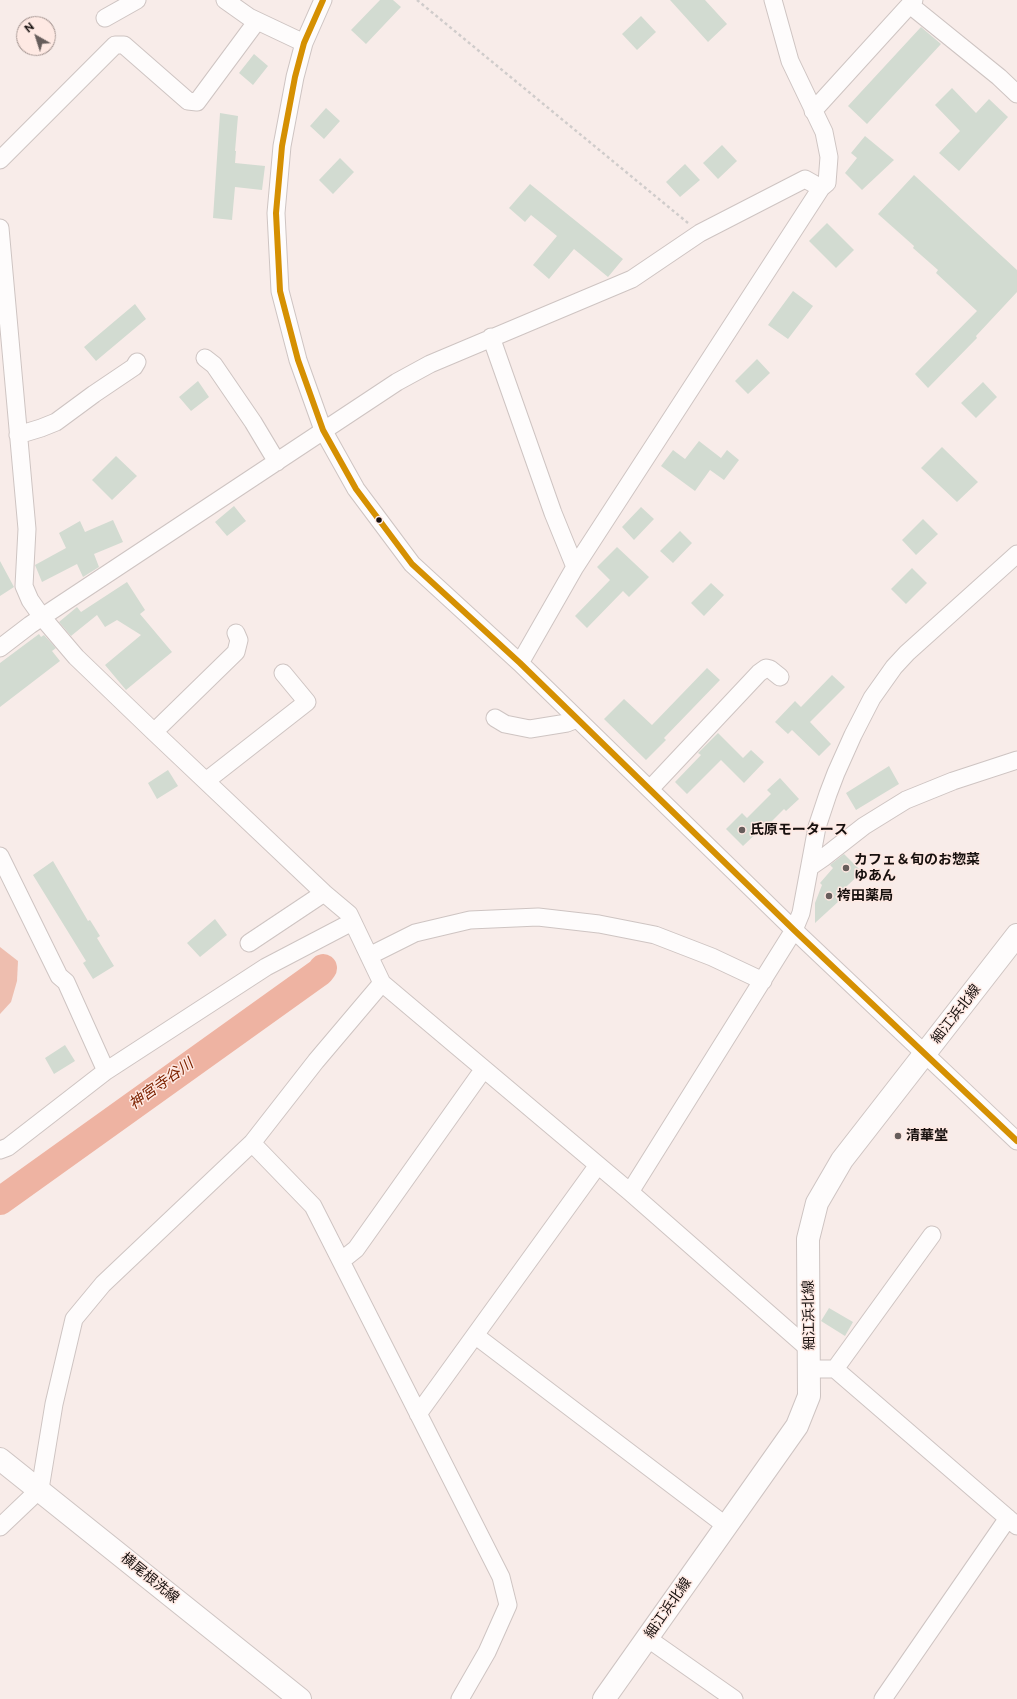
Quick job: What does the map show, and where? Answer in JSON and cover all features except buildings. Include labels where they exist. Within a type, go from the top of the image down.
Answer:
[{"type":"main road","name":"細江浜北線","points":[[604,1699],[725,1525],[797,1426],[809,1396],[810,1359],[808,1239],[817,1204],[842,1160],[1017,935]]},
{"type":"main road","name":"横尾根洗線","points":[[0,1459],[40,1489],[300,1699]]},
{"type":"street","points":[[105,18],[137,0]]},
{"type":"street","points":[[225,0],[238,11],[304,43]]},
{"type":"street","points":[[323,0],[304,43],[295,77],[282,146],[276,214],[280,291],[298,360],[323,430],[356,489],[412,564],[520,663],[794,930],[925,1055],[1016,1139]]},
{"type":"street","points":[[520,663],[575,567],[821,188],[826,184],[829,158],[824,132],[790,61],[773,0]]},
{"type":"street","points":[[814,111],[912,3],[1017,94]]},
{"type":"street","points":[[0,160],[115,44],[124,45],[188,101],[196,102],[257,21]]},
{"type":"street","points":[[0,648],[42,617],[397,382],[430,364],[491,337],[632,279],[700,233],[804,179],[821,188]]},
{"type":"street","points":[[0,228],[6,365],[18,435],[27,529],[24,586],[30,600],[42,617],[76,657],[324,893],[348,914],[382,983],[483,1070],[630,1192],[810,1359],[834,1369],[1012,1522],[883,1699]]},
{"type":"street","points":[[491,337],[552,513],[575,567]]},
{"type":"street","points":[[205,358],[214,365],[253,422],[277,462]]},
{"type":"street","points":[[18,435],[56,422],[94,394],[134,368],[137,362]]},
{"type":"street","points":[[630,1192],[794,930],[801,913],[817,827],[836,772],[872,698],[907,653],[1017,554]]},
{"type":"street","points":[[154,732],[236,652],[239,640],[236,633]]},
{"type":"street","points":[[650,789],[759,673],[766,668],[780,676]]},
{"type":"street","points":[[206,781],[307,702],[283,673]]},
{"type":"street","points":[[495,718],[505,724],[530,729],[567,723],[577,719]]},
{"type":"street","points":[[810,867],[864,826],[906,800],[953,780],[1017,760]]},
{"type":"street","points":[[0,856],[59,976],[66,982],[106,1071]]},
{"type":"street","points":[[249,943],[324,893]]},
{"type":"street","points":[[368,956],[422,931],[470,920],[538,917],[599,924],[655,936],[712,957],[763,981]]},
{"type":"street","points":[[0,1150],[8,1147],[106,1071],[266,967],[352,922]]},
{"type":"street","points":[[0,1527],[40,1489],[54,1404],[74,1319],[103,1284],[252,1143],[316,1061],[382,983]]},
{"type":"street","points":[[341,1261],[356,1249],[483,1070]]},
{"type":"street","points":[[252,1143],[313,1206],[501,1577],[508,1604],[487,1652],[460,1699]]},
{"type":"street","points":[[418,1414],[598,1166]]},
{"type":"street","points":[[834,1369],[932,1235]]},
{"type":"street","points":[[476,1336],[725,1525]]},
{"type":"street","points":[[647,1638],[734,1699]]},
{"type":"path","points":[[417,0],[700,233]]},
{"type":"shaded area","points":[[0,947],[18,961],[17,981],[11,1002],[0,1014]]},
{"type":"waterway","name":"神宮寺谷川","points":[[0,1201],[320,972],[323,968]]},
{"type":"transit line","points":[[323,0],[304,43],[295,77],[282,146],[276,213],[280,291],[298,360],[323,430],[356,489],[412,564],[520,663],[794,930],[1017,1141]]},
{"type":"place","name":"氏原モータース","points":[[742,830]]},
{"type":"place","name":"カフェ＆旬のお惣菜 ゆあん","points":[[846,868]]},
{"type":"place","name":"袴田薬局","points":[[829,896]]},
{"type":"place","name":"清華堂","points":[[898,1136]]}]
